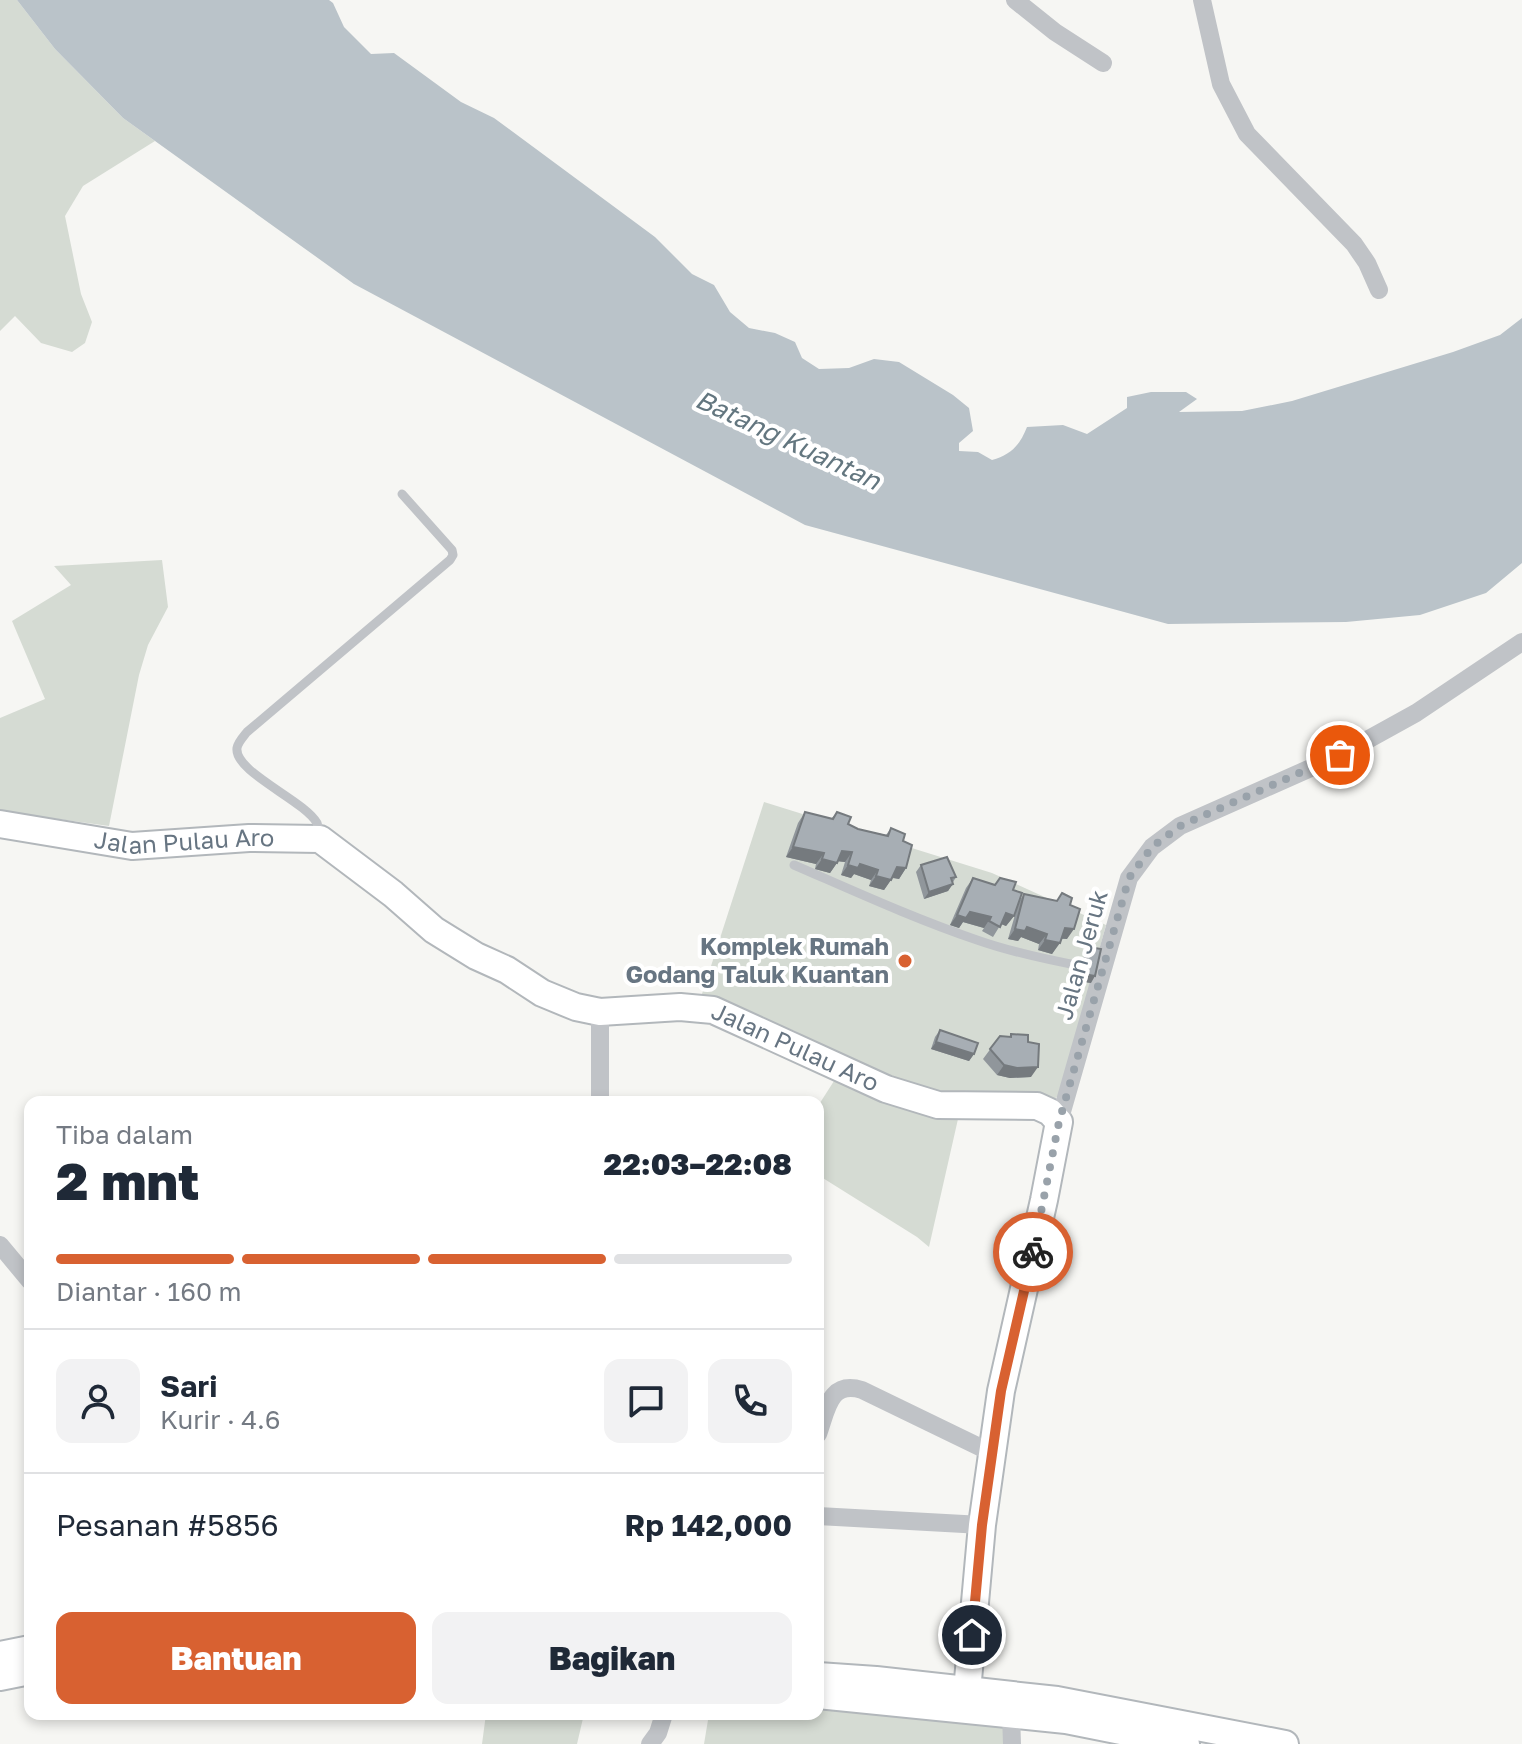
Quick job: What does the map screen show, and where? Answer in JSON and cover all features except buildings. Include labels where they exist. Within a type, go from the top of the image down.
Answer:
[{"type":"street","points":[[1015,0],[1055,32],[1103,63]]},
{"type":"street","points":[[1202,0],[1221,84],[1247,134],[1354,244],[1379,290]]},
{"type":"street","name":"Jalan Jeruk","points":[[1059,1122],[1129,878],[1152,847],[1180,826],[1340,755],[1391,727],[1522,642]]},
{"type":"street","name":"Jalan Pulau Aro","points":[[0,824],[132,846],[249,838],[320,839],[393,894],[434,930],[542,993],[576,1007],[600,1012],[680,1007],[713,1010],[886,1089],[938,1105],[1037,1106],[1050,1112],[1059,1122]]},
{"type":"street","points":[[600,1012],[600,1096]]},
{"type":"street","points":[[967,1691],[982,1525],[1001,1391],[1059,1122]]},
{"type":"street","points":[[0,1245],[24,1274]]},
{"type":"street","points":[[824,1418],[833,1395],[842,1388],[851,1387],[992,1453]]},
{"type":"street","points":[[824,1516],[982,1525]]},
{"type":"street","points":[[0,1655],[24,1650]]},
{"type":"street","points":[[0,1677],[24,1672]]},
{"type":"street","points":[[824,1676],[1057,1700],[1285,1744]]},
{"type":"street","points":[[824,1696],[1066,1720],[1186,1744]]},
{"type":"street","points":[[1011,1714],[1012,1744]]},
{"type":"street","points":[[650,1744],[662,1720]]},
{"type":"lane","points":[[320,839],[318,825],[304,809],[244,766],[238,755],[238,744],[247,732],[450,560],[452,550],[402,494]]},
{"type":"lane","points":[[794,865],[979,941],[1050,961],[1102,970]]},
{"type":"shaded area","points":[[0,0],[17,0],[55,49],[123,118],[155,141],[83,186],[65,216],[81,294],[92,322],[85,343],[72,352],[41,343],[15,316],[0,331]]},
{"type":"shaded area","points":[[162,560],[168,607],[148,645],[139,675],[109,826],[0,811],[0,718],[45,699],[12,621],[71,585],[54,566]]},
{"type":"shaded area","name":"Komplek Rumah Godang Taluk Kuantan","points":[[764,802],[992,873],[1106,925],[1060,1095],[1042,1101],[940,1096],[855,1065],[795,1031],[701,997]]},
{"type":"shaded area","points":[[834,1081],[925,1116],[958,1119],[929,1247],[824,1179],[824,1097]]},
{"type":"shaded area","points":[[824,1707],[1015,1722],[1017,1744],[704,1744],[708,1720],[824,1720]]},
{"type":"shaded area","points":[[485,1720],[583,1720],[577,1744],[482,1744]]},
{"type":"water","name":"Batang Kuantan","points":[[17,0],[329,0],[344,27],[371,54],[394,53],[461,102],[494,118],[655,237],[692,274],[714,285],[730,312],[749,328],[775,333],[795,342],[802,358],[819,369],[849,368],[874,359],[899,362],[953,395],[969,408],[973,431],[959,443],[959,451],[978,452],[992,460],[1014,448],[1027,427],[1063,425],[1087,434],[1127,408],[1127,397],[1151,392],[1186,392],[1197,399],[1179,412],[1242,411],[1292,401],[1453,352],[1500,335],[1522,318],[1522,563],[1486,593],[1420,615],[1346,622],[1168,624],[805,525],[354,284],[123,118],[55,49]]},
{"type":"way so far","points":[[1033,1252],[1059,1122],[1129,878],[1152,847],[1180,826],[1340,755]]},
{"type":"place","name":"Komplek Rumah Godang Taluk Kuantan","points":[[905,961]]},
{"type":"route","points":[[972,1635],[982,1525],[1001,1391],[1033,1252]]}]
